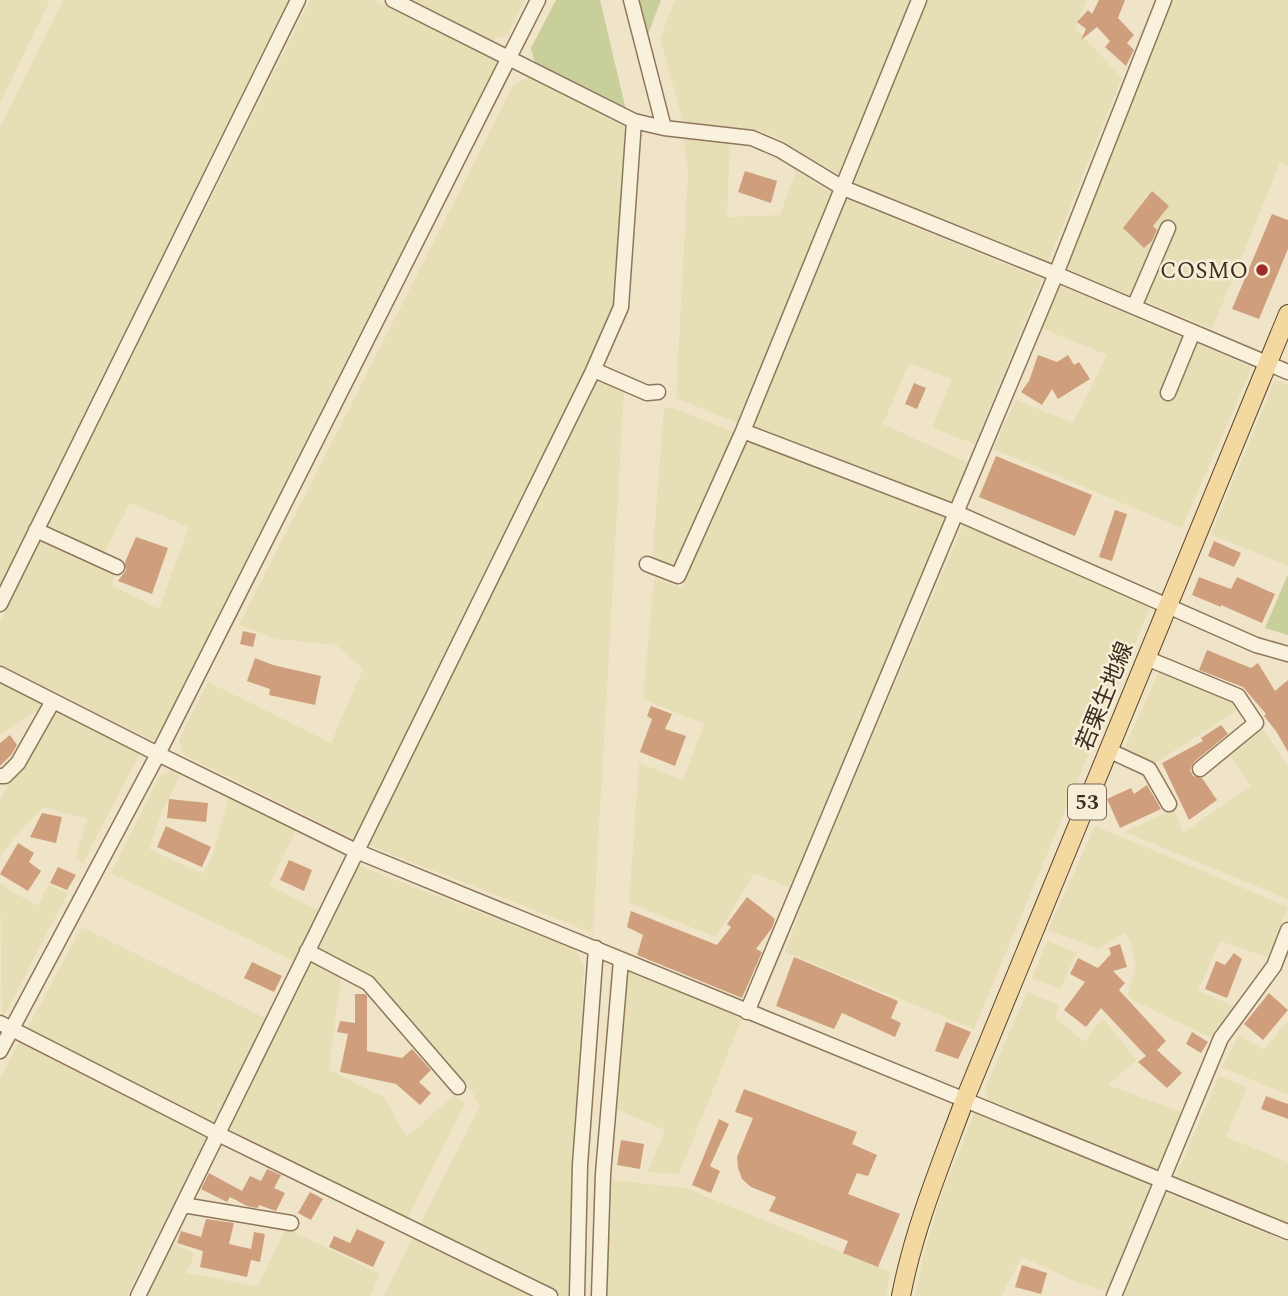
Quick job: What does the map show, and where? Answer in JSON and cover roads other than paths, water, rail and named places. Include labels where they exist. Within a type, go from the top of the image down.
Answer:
[{"type":"main road","name":"若栗生地線","points":[[901,1296],[908,1258],[919,1222],[965,1099],[1288,314]]},
{"type":"street","points":[[0,604],[298,0]]},
{"type":"street","points":[[393,0],[634,121],[664,128],[752,138],[780,150],[841,187],[1288,372]]},
{"type":"street","points":[[0,1051],[6,1026],[158,754],[538,0]]},
{"type":"street","points":[[631,0],[664,128]]},
{"type":"street","points":[[647,564],[678,576],[743,431],[919,0]]},
{"type":"street","points":[[747,1012],[1056,274],[1164,0]]},
{"type":"street","points":[[138,1296],[594,370],[621,307],[634,121]]},
{"type":"street","points":[[1134,307],[1168,228]]},
{"type":"street","points":[[1168,393],[1192,332]]},
{"type":"street","points":[[594,370],[648,393],[658,392]]},
{"type":"street","points":[[743,431],[957,513],[1256,645],[1288,654]]},
{"type":"street","points":[[36,530],[117,567]]},
{"type":"street","points":[[1146,658],[1238,696],[1256,723],[1200,769]]},
{"type":"street","points":[[0,674],[356,850],[1288,1232]]},
{"type":"street","points":[[0,776],[5,776],[18,763],[53,701]]},
{"type":"street","points":[[1108,750],[1149,769],[1169,804]]},
{"type":"street","points":[[1114,1296],[1221,1038],[1274,967],[1288,930]]},
{"type":"street","points":[[577,1296],[580,1165],[596,948]]},
{"type":"street","points":[[307,951],[368,983],[458,1087]]},
{"type":"street","points":[[598,1296],[603,1174],[621,960]]},
{"type":"street","points":[[6,1026],[218,1134],[550,1296]]},
{"type":"street","points":[[183,1205],[291,1223]]},
{"type":"place","name":"COSMO","points":[[1262,270]]}]
